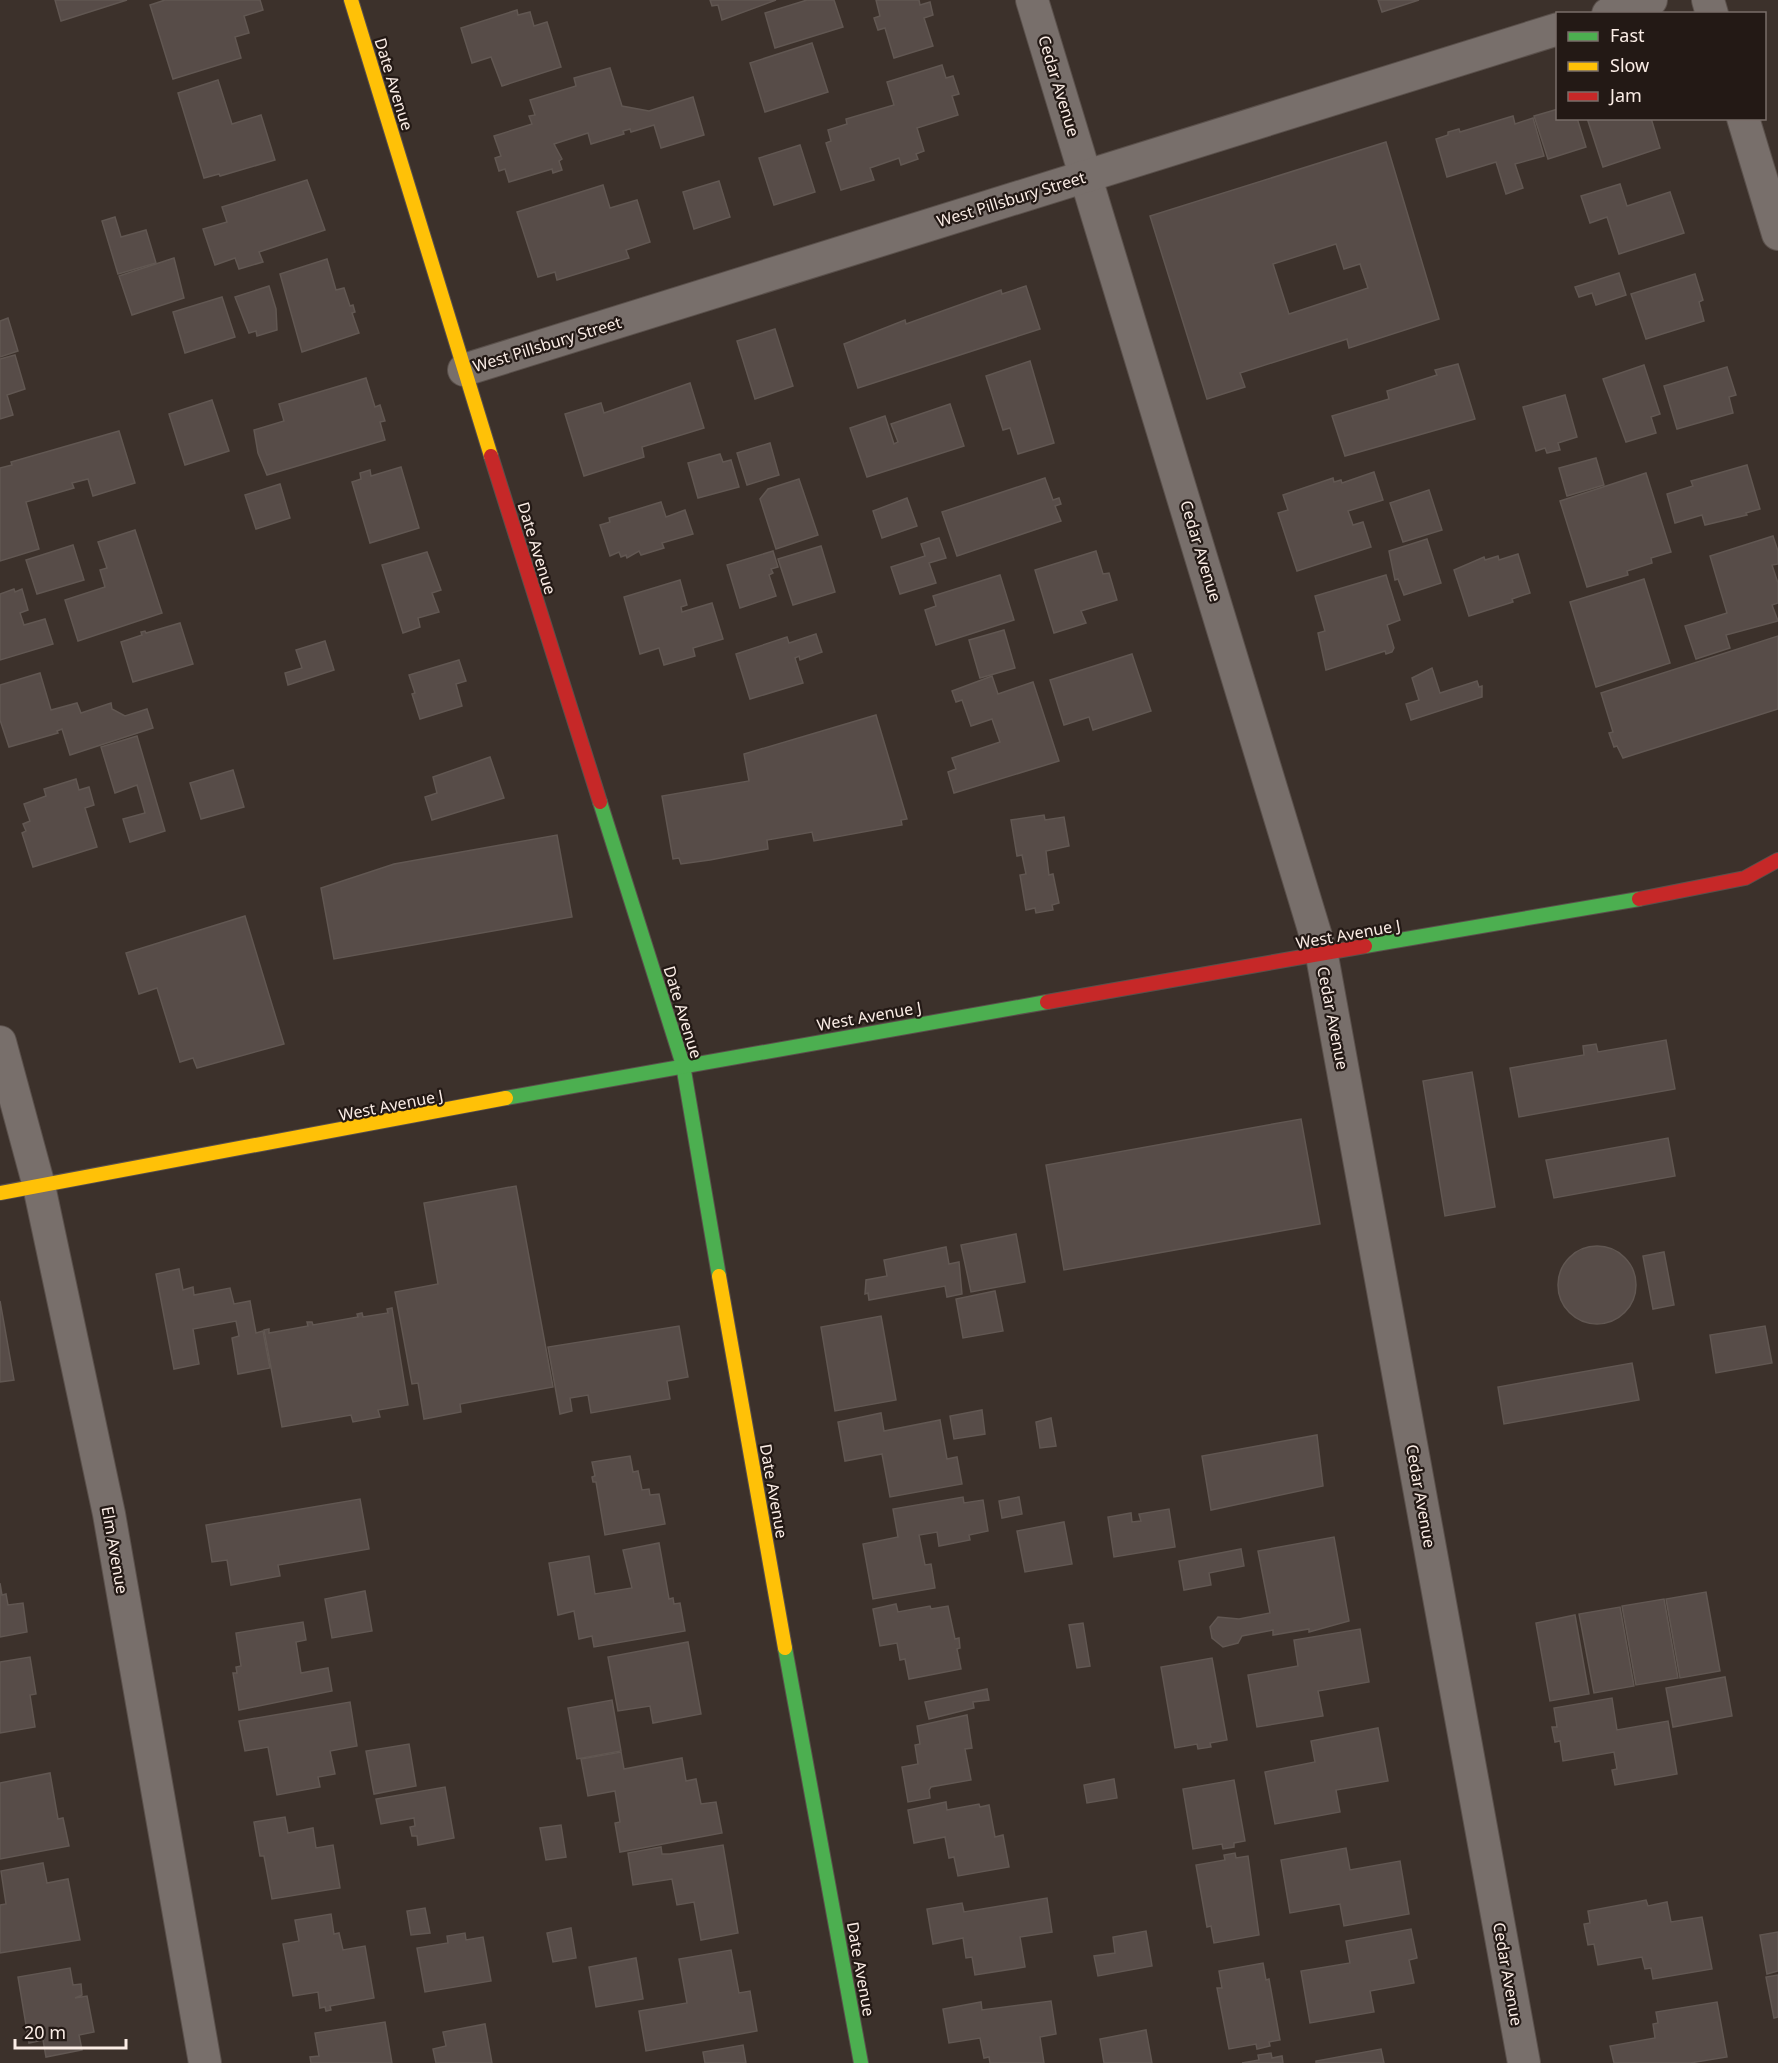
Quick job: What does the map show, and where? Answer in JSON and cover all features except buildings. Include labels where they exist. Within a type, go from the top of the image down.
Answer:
[{"type":"street","name":"Date Avenue","points":[[351,0],[464,370],[683,1065],[740,1399],[861,2063]]},
{"type":"street","name":"Cedar Avenue","points":[[1032,0],[1322,956],[1524,2063]]},
{"type":"street","points":[[1614,12],[1651,0]]},
{"type":"street","name":"West Pillsbury Street","points":[[464,370],[1556,29]]},
{"type":"street","points":[[1744,120],[1778,234]]},
{"type":"street","name":"West Avenue J","points":[[0,1193],[683,1065],[1322,956],[1763,877],[1778,860]]},
{"type":"street","name":"Elm Avenue","points":[[0,1042],[39,1186],[109,1514],[205,2063]]},
{"type":"traffic: fast","points":[[600,802],[683,1065],[719,1276]]},
{"type":"traffic: fast","points":[[1365,946],[1639,899]]},
{"type":"traffic: fast","points":[[506,1098],[1047,1002]]},
{"type":"traffic: fast","points":[[785,1648],[861,2063]]},
{"type":"traffic: slow","points":[[351,0],[491,456]]},
{"type":"traffic: slow","points":[[0,1193],[506,1098]]},
{"type":"traffic: slow","points":[[719,1276],[785,1648]]},
{"type":"traffic: jam","points":[[491,456],[600,802]]},
{"type":"traffic: jam","points":[[1639,899],[1745,878],[1778,860]]},
{"type":"traffic: jam","points":[[1047,1002],[1365,946]]}]
